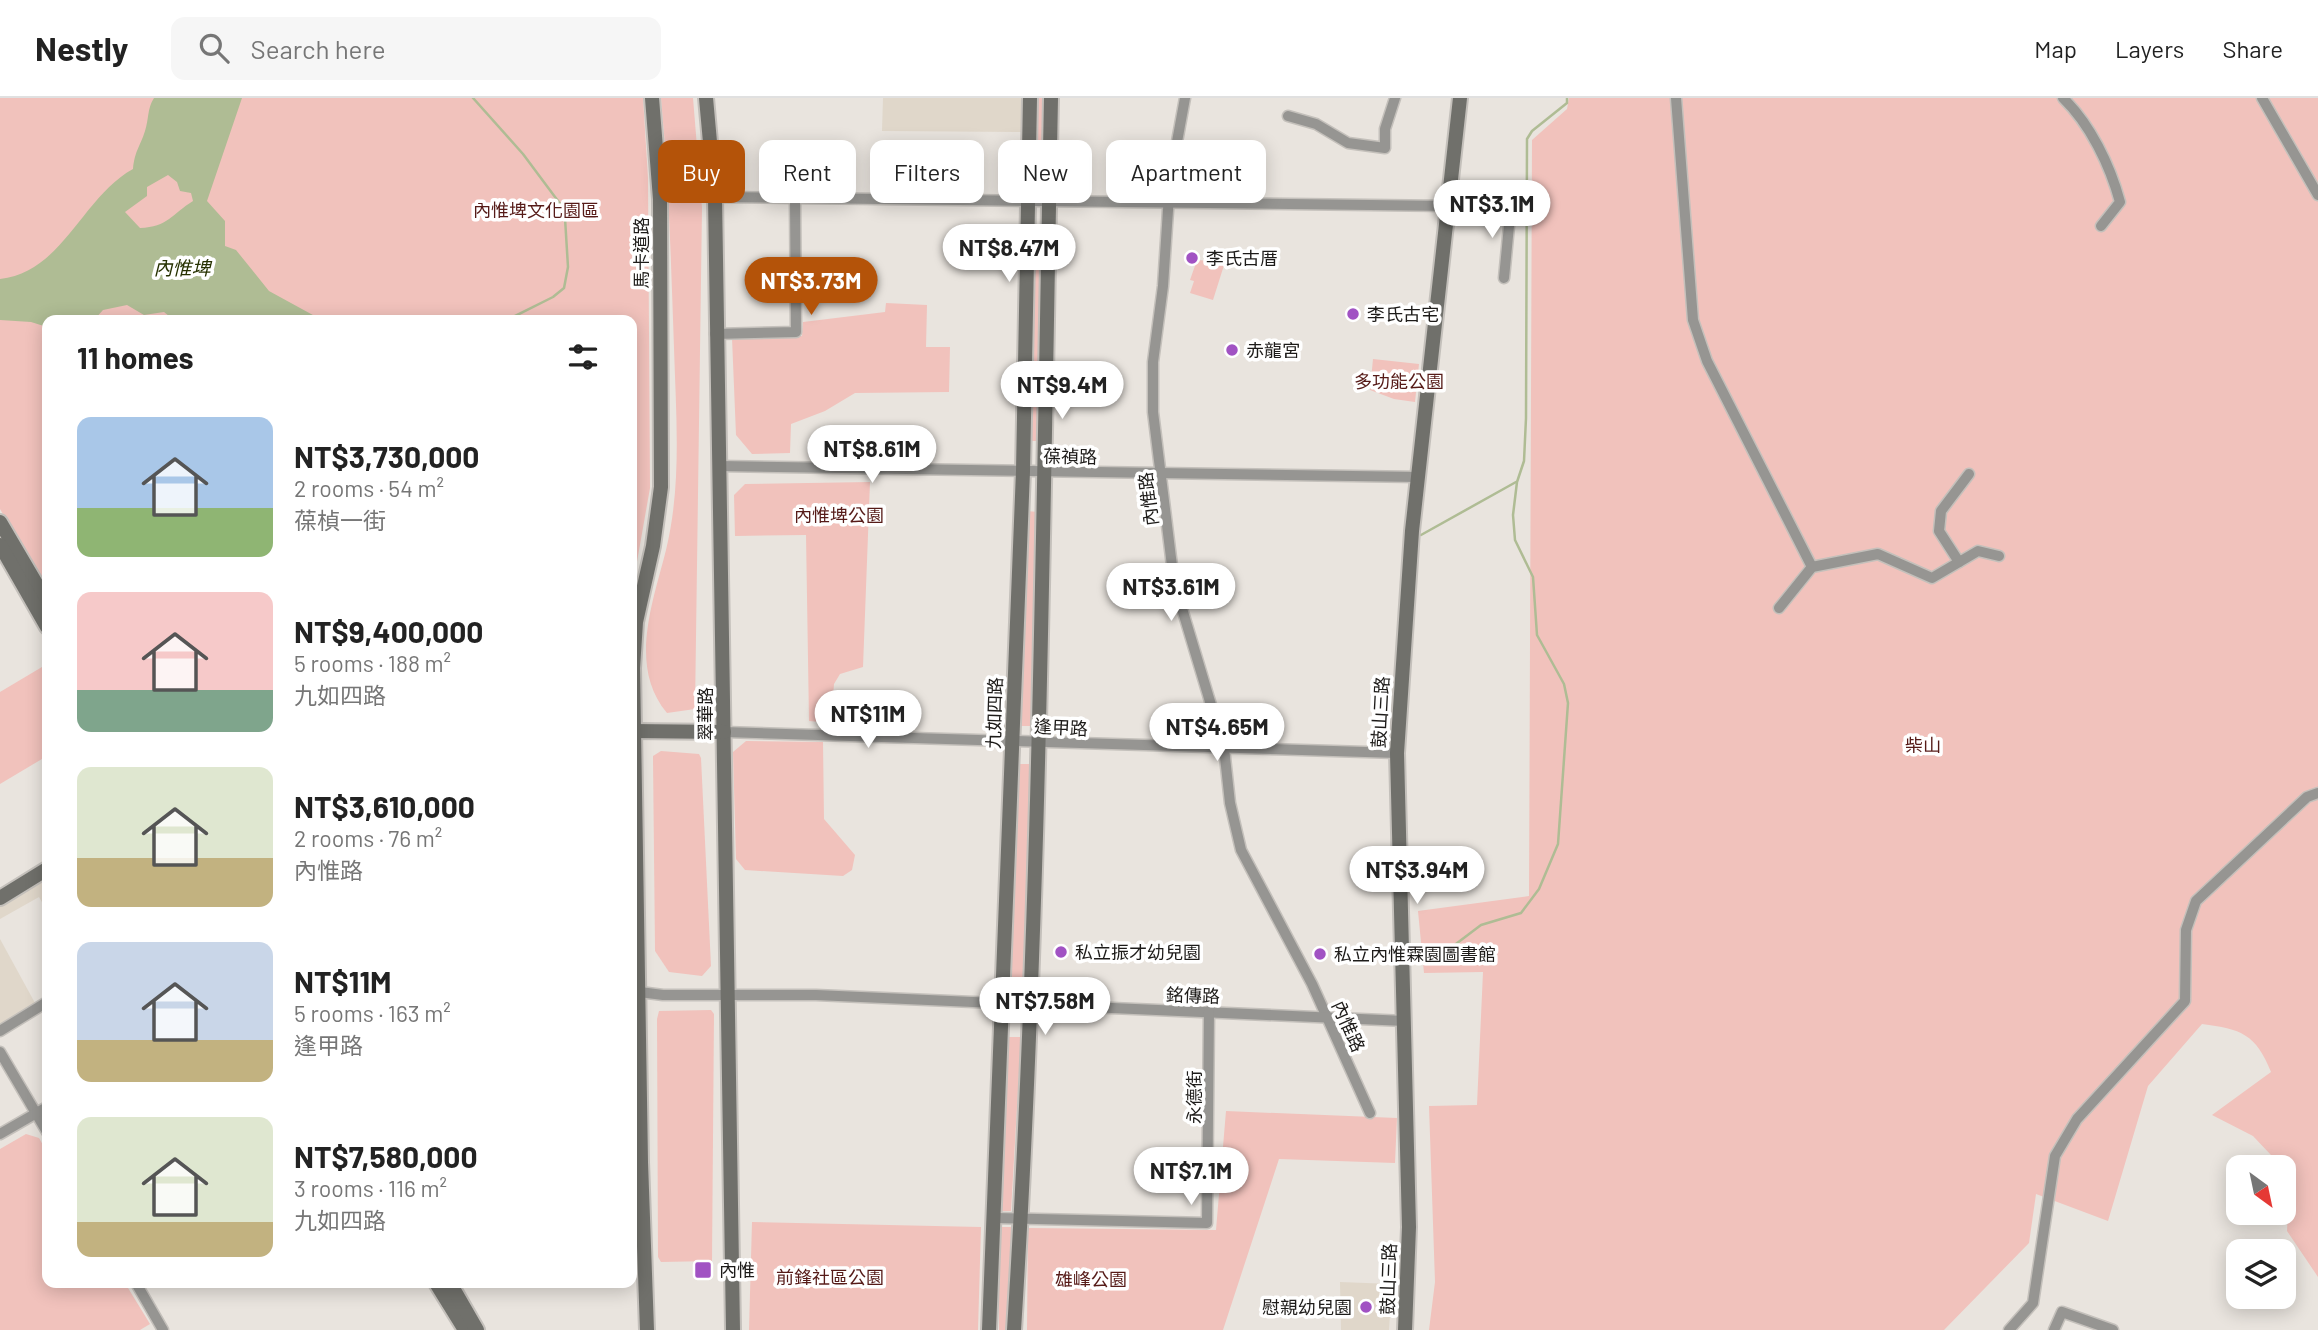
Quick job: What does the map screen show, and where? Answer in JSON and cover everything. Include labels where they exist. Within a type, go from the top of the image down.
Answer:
[{"type":"street","name":"馬卡道路","points":[[637,617],[655,536],[661,487],[660,199],[652,98]]},
{"type":"street","name":"翠華路","points":[[706,98],[710,140]]},
{"type":"street","name":"九如四路","points":[[1029,140],[1030,98]]},
{"type":"street","points":[[1050,140],[1051,98]]},
{"type":"street","name":"內惟路","points":[[1175,140],[1185,98]]},
{"type":"street","points":[[1288,116],[1316,124],[1349,143],[1385,148],[1385,129],[1395,98]]},
{"type":"street","name":"鼓山三路","points":[[1405,1330],[1409,1227],[1397,754],[1406,604],[1459,98]]},
{"type":"street","points":[[1675,98],[1693,320],[1707,361],[1812,567]]},
{"type":"street","points":[[2063,98],[2076,110],[2113,175],[2120,202],[2101,226]]},
{"type":"street","points":[[2262,98],[2318,195]]},
{"type":"street","points":[[856,199],[998,201]]},
{"type":"street","name":"翠華路","points":[[715,203],[733,1330]]},
{"type":"street","points":[[715,334],[796,332],[794,203]]},
{"type":"street","name":"九如四路","points":[[989,1330],[996,1218],[1023,471],[1028,203]]},
{"type":"street","points":[[1014,1330],[1021,1218],[1038,743],[1049,203]]},
{"type":"street","name":"內惟路","points":[[1168,203],[1163,286],[1153,362],[1153,412],[1174,582],[1224,748],[1230,803],[1241,850],[1328,1017],[1370,1113]]},
{"type":"street","points":[[1238,203],[1449,206]]},
{"type":"street","points":[[1504,278],[1511,205]]},
{"type":"street","name":"葆禎路","points":[[720,466],[1419,477]]},
{"type":"street","points":[[1959,562],[1939,531],[1941,511],[1969,474]]},
{"type":"street","points":[[0,522],[42,593]]},
{"type":"street","points":[[0,545],[42,618]]},
{"type":"street","points":[[1779,608],[1812,567],[1878,554],[1932,578],[1979,551],[1999,556]]},
{"type":"street","points":[[637,731],[724,732]]},
{"type":"street","name":"逢甲路","points":[[724,732],[1397,754]]},
{"type":"street","points":[[2009,1330],[2033,1303],[2055,1156],[2077,1119],[2185,1001],[2186,930],[2196,901],[2307,797],[2318,793]]},
{"type":"street","points":[[0,898],[42,872]]},
{"type":"street","name":"銘傳路","points":[[637,992],[808,994],[1405,1021]]},
{"type":"street","points":[[0,1031],[42,1005]]},
{"type":"street","name":"永德街","points":[[996,1218],[1207,1223],[1209,1011]]},
{"type":"street","points":[[0,1052],[42,1123]]},
{"type":"street","points":[[0,1134],[42,1110]]},
{"type":"street","name":"馬卡道路","points":[[637,1165],[647,1330]]},
{"type":"street","points":[[143,1288],[163,1330]]},
{"type":"street","points":[[439,1288],[465,1330]]},
{"type":"street","points":[[453,1288],[477,1330]]},
{"type":"street","points":[[2054,1330],[2062,1312],[2113,1330]]},
{"type":"shaded area","points":[[883,98],[1021,98],[1021,132],[882,131]]},
{"type":"shaded area","points":[[42,864],[42,902],[39,897],[0,919],[0,890]]},
{"type":"shaded area","points":[[0,939],[35,1003],[0,1024]]},
{"type":"shaded area","name":"慰親幼兒園","points":[[1340,1282],[1392,1284],[1389,1330],[1341,1330]]},
{"type":"green space","name":"內惟埤文化園區","points":[[0,98],[643,98],[648,178],[650,488],[637,562],[637,315],[42,315],[42,581],[0,509]]},
{"type":"green space","points":[[661,98],[693,98],[696,140],[664,140]]},
{"type":"green space","points":[[1036,98],[1047,98],[1047,140],[1036,140]]},
{"type":"green space","name":"柴山","points":[[1569,98],[2318,98],[2318,1277],[2296,1244],[2296,1239],[2292,1239],[2287,1231],[2287,1225],[2296,1225],[2296,1155],[2271,1155],[2253,1136],[2212,1115],[2271,1072],[2259,1049],[2246,1036],[2227,1028],[2202,1024],[2148,1086],[2108,1221],[2036,1194],[2029,1243],[1944,1330],[1429,1330],[1435,1282],[1429,1106],[1477,1105],[1483,972],[1424,973],[1418,911],[1529,896],[1532,140],[1567,109]]},
{"type":"green space","points":[[668,203],[702,203],[695,709],[667,713],[655,695],[646,655],[650,612],[671,525],[676,475],[677,424]]},
{"type":"green space","points":[[1034,224],[1045,224],[1041,441],[1030,441]]},
{"type":"green space","points":[[1197,260],[1225,262],[1213,300],[1190,293],[1194,281],[1190,280]]},
{"type":"green space","points":[[886,303],[927,305],[926,347],[950,347],[949,392],[855,393],[825,411],[791,424],[790,453],[752,454],[736,435],[732,338],[802,336],[803,322],[885,312]]},
{"type":"green space","name":"多功能公園","points":[[1373,359],[1419,364],[1415,402],[1394,399],[1370,390]]},
{"type":"green space","name":"內惟埤公園","points":[[870,482],[863,667],[840,674],[834,684],[831,723],[809,721],[806,535],[735,536],[734,495],[745,484]]},
{"type":"green space","points":[[1026,511],[1039,512],[1033,726],[1019,726]]},
{"type":"green space","points":[[42,667],[42,759],[0,784],[0,692]]},
{"type":"green space","points":[[746,741],[823,742],[824,819],[855,855],[852,870],[843,876],[745,870],[736,859],[733,752]]},
{"type":"green space","points":[[661,751],[699,754],[701,758],[711,966],[702,976],[669,972],[655,951],[653,756]]},
{"type":"green space","points":[[1019,764],[1031,764],[1023,982],[1010,981]]},
{"type":"green space","points":[[711,1010],[714,1014],[712,1261],[661,1262],[658,1257],[657,1019],[659,1011]]},
{"type":"green space","points":[[1009,1037],[1021,1037],[1011,1211],[999,1211]]},
{"type":"green space","name":"雄峰公園","points":[[1226,1111],[1397,1118],[1395,1163],[1279,1159],[1223,1330],[1027,1330],[1028,1228],[1216,1230]]},
{"type":"green space","points":[[26,1134],[39,1138],[42,1143],[42,1288],[128,1288],[150,1324],[140,1330],[0,1330],[0,1149]]},
{"type":"green space","name":"前鋒社區公園","points":[[752,1222],[981,1227],[978,1330],[749,1330]]},
{"type":"green space","points":[[999,1227],[1011,1227],[1011,1330],[999,1330]]},
{"type":"water","name":"內惟埤","points":[[154,98],[242,98],[207,201],[225,221],[225,246],[236,250],[269,291],[313,315],[168,315],[164,312],[144,315],[127,305],[103,310],[98,315],[42,315],[42,325],[0,320],[0,279],[22,273],[40,263],[56,249],[115,181],[133,169]],"holes":[[[168,175],[177,182],[180,191],[191,193],[193,201],[157,225],[140,228],[125,212],[147,196],[147,187]]]},
{"type":"waterway","points":[[473,98],[523,154],[561,205],[565,218],[568,267],[564,288],[553,297],[517,315]]},
{"type":"waterway","points":[[1436,959],[1481,925],[1521,913],[1539,889],[1558,844],[1568,703],[1564,684],[1537,635],[1533,577],[1515,540],[1513,515],[1517,482],[1524,461],[1526,418],[1527,139],[1532,131],[1567,103],[1567,98]]},
{"type":"waterway","points":[[1421,535],[1516,482]]},
{"type":"place","name":"李氏古厝","points":[[1192,258]]},
{"type":"place","name":"李氏古宅","points":[[1353,314]]},
{"type":"place","name":"赤龍宮","points":[[1232,350]]},
{"type":"place","name":"私立振才幼兒園","points":[[1061,952]]},
{"type":"place","name":"私立內惟霖園圖書館","points":[[1320,954]]},
{"type":"place","name":"內惟","points":[[703,1270]]},
{"type":"place","name":"慰親幼兒園","points":[[1366,1307]]}]
